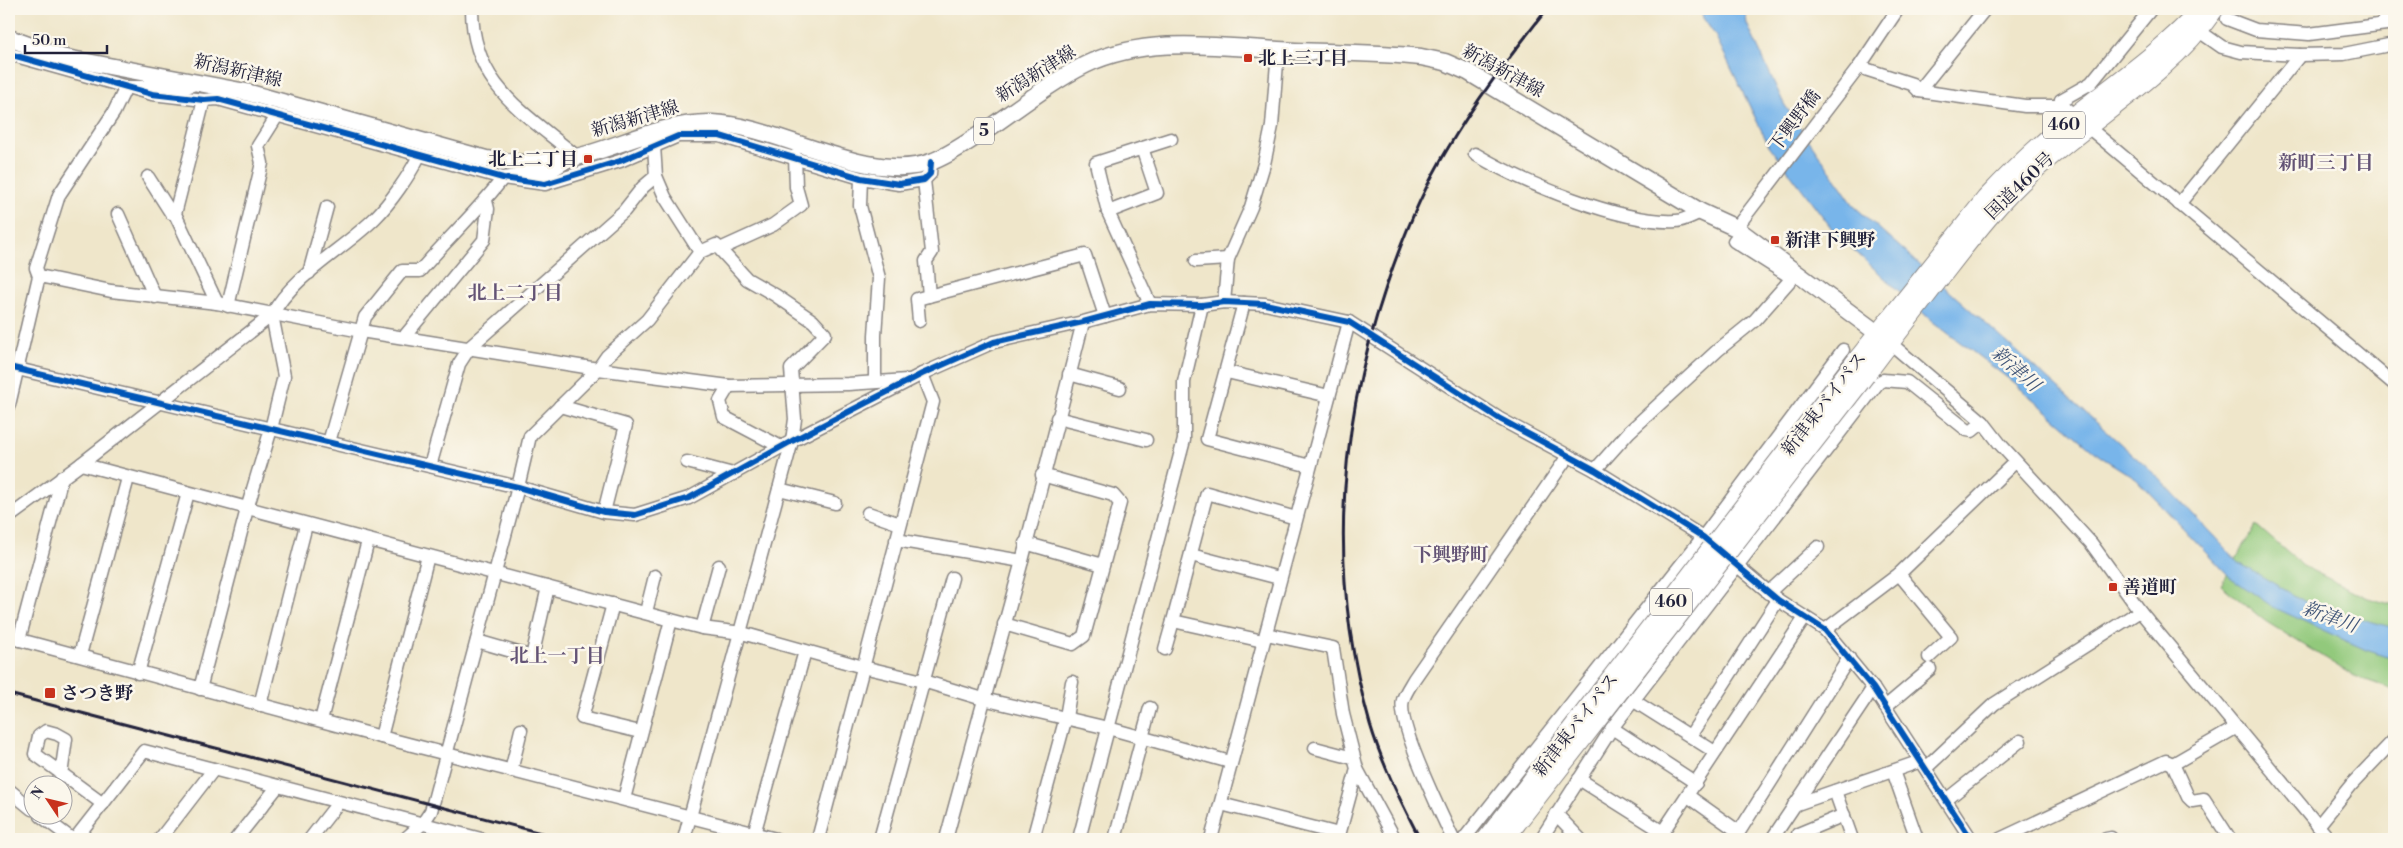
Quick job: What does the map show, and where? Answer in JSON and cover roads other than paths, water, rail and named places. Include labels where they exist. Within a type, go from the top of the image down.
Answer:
[{"type":"highway","name":"460","points":[[2075,116],[2168,44],[2202,9]]},
{"type":"highway","name":"国道460号","points":[[1884,338],[1946,259],[2010,192],[2075,116],[2152,75],[2199,31],[2221,14]]},
{"type":"highway","name":"新津東バイパス","points":[[1487,839],[1854,363],[1884,338]]},
{"type":"highway","name":"新津東バイパス","points":[[1504,839],[1854,363]]},
{"type":"main road","name":"新潟新津線","points":[[9,38],[61,57],[246,92],[486,159],[527,164],[580,155],[687,124],[713,123],[746,129],[858,161],[890,167],[910,166],[931,162],[962,147],[1062,79],[1085,65],[1113,55],[1164,45],[1394,54],[1444,62],[1496,87],[1700,212],[1739,230],[1884,338]]},
{"type":"street","points":[[472,9],[478,51],[486,70],[502,94],[580,155]]},
{"type":"street","name":"下興野橋","points":[[1739,230],[1778,173],[1859,67],[1898,9]]},
{"type":"street","points":[[1919,91],[1985,9]]},
{"type":"street","points":[[2151,9],[2091,83],[2061,100],[2075,116],[2394,384]]},
{"type":"street","points":[[2221,14],[2256,30],[2309,34],[2388,23],[2393,9]]},
{"type":"street","points":[[2199,31],[2222,47],[2242,52],[2300,55],[2344,54],[2394,44]]},
{"type":"street","points":[[1224,302],[1228,259],[1251,208],[1264,164],[1272,126],[1278,50]]},
{"type":"street","points":[[9,54],[152,94],[204,100],[218,99],[264,110],[277,116],[419,156],[503,178],[545,184],[620,161],[678,136],[720,136],[795,156],[861,178],[900,184],[924,180],[930,174],[931,162]]},
{"type":"street","points":[[2179,204],[2300,55]]},
{"type":"street","points":[[1859,67],[1912,84],[1919,91],[2025,106],[2075,116]]},
{"type":"street","points":[[126,87],[186,87],[199,82]]},
{"type":"street","points":[[9,405],[13,368],[39,276],[36,268],[59,195],[114,112],[126,87]]},
{"type":"street","points":[[175,214],[204,100]]},
{"type":"street","points":[[223,304],[262,163],[258,146],[277,116]]},
{"type":"street","points":[[1150,304],[1108,212],[1096,163],[1171,139]]},
{"type":"street","points":[[329,442],[365,317],[402,272],[420,271],[451,234],[486,200],[503,178],[551,171],[580,155],[654,146]]},
{"type":"street","points":[[654,146],[656,176],[665,197],[700,252]]},
{"type":"street","points":[[1108,212],[1157,193],[1142,148]]},
{"type":"street","points":[[1475,154],[1501,170],[1563,195],[1644,221],[1678,222],[1700,212]]},
{"type":"street","points":[[9,517],[81,464],[272,315],[276,306],[308,273],[375,218],[414,166],[419,156]]},
{"type":"street","points":[[720,249],[773,225],[801,205],[796,187],[795,156]]},
{"type":"street","points":[[430,466],[459,364],[470,347],[624,211],[642,187],[656,176]]},
{"type":"street","points":[[148,177],[171,213],[175,214],[223,304]]},
{"type":"street","points":[[861,178],[860,206],[879,278],[875,335],[875,382]]},
{"type":"street","points":[[924,180],[932,252],[926,261],[929,296]]},
{"type":"street","points":[[404,337],[484,240],[488,209],[486,200]]},
{"type":"street","points":[[308,273],[327,207]]},
{"type":"street","points":[[118,214],[155,297]]},
{"type":"street","points":[[1595,470],[1629,432],[1718,350],[1755,320],[1792,278],[1734,241],[1739,230]]},
{"type":"street","points":[[405,839],[423,823],[431,811],[478,642],[530,436],[598,369],[606,356],[647,320],[700,252],[716,245],[747,280],[774,295],[813,321],[825,334],[791,368],[795,419],[786,444],[779,489],[742,633],[684,839]]},
{"type":"street","points":[[919,320],[917,299],[1085,255],[1105,316]]},
{"type":"street","points":[[1196,261],[1228,259]]},
{"type":"street","points":[[39,276],[111,291],[223,304],[361,331],[598,369],[728,386],[875,382],[918,377]]},
{"type":"street","points":[[13,368],[518,487],[604,512],[635,515],[689,498],[786,444],[918,377],[994,342],[1083,322],[1150,304],[1202,305],[1224,302],[1265,304],[1349,322],[1500,419],[1595,470],[1703,537],[1773,597],[1804,619],[1825,630],[1873,688],[1971,839]]},
{"type":"street","points":[[1244,303],[1227,372],[1207,439],[1310,466]]},
{"type":"street","points":[[1079,839],[1184,440],[1184,382],[1202,305]]},
{"type":"street","points":[[200,689],[284,376],[272,315]]},
{"type":"street","points":[[946,839],[1022,561],[1042,475],[1083,322]]},
{"type":"street","points":[[1211,839],[1230,762],[1349,322]]},
{"type":"street","points":[[1884,338],[1983,422],[2015,462],[2091,543],[2140,611],[2329,839]]},
{"type":"street","points":[[1464,839],[1703,537],[1854,363]]},
{"type":"street","points":[[1227,372],[1329,396]]},
{"type":"street","points":[[1069,374],[1120,388]]},
{"type":"street","points":[[818,839],[933,402],[918,377]]},
{"type":"street","points":[[1540,839],[1612,728],[1882,380],[1907,382],[1967,430],[1972,431],[1983,422]]},
{"type":"street","points":[[728,386],[720,401],[724,417],[786,444]]},
{"type":"street","points":[[560,406],[626,424],[604,512]]},
{"type":"street","points":[[1058,418],[1146,440]]},
{"type":"street","points":[[1453,839],[1420,768],[1405,720],[1402,702],[1414,679],[1568,456]]},
{"type":"street","points":[[686,462],[733,474]]},
{"type":"street","points":[[1825,630],[1899,574],[2015,462]]},
{"type":"street","points":[[81,464],[128,478],[671,620],[702,628],[742,633],[984,699],[1108,728],[1230,762]]},
{"type":"street","points":[[1004,624],[1073,644],[1084,636],[1120,503],[1113,495],[1042,475]]},
{"type":"street","points":[[62,477],[14,639],[381,737],[776,839]]},
{"type":"street","points":[[80,656],[128,478]]},
{"type":"street","points":[[779,489],[835,503]]},
{"type":"street","points":[[138,673],[188,493]]},
{"type":"street","points":[[1165,649],[1207,494],[1296,518]]},
{"type":"street","points":[[868,513],[900,524]]},
{"type":"street","points":[[260,705],[306,525]]},
{"type":"street","points":[[896,540],[1022,561]]},
{"type":"street","points":[[321,720],[368,541]]},
{"type":"street","points":[[1025,543],[1103,565]]},
{"type":"street","points":[[1690,736],[1773,597],[1818,548]]},
{"type":"street","points":[[1191,555],[1280,578]]},
{"type":"street","points":[[381,737],[428,556]]},
{"type":"street","points":[[702,628],[719,566]]},
{"type":"street","points":[[1885,707],[1929,663],[1951,636],[1899,574]]},
{"type":"street","points":[[646,612],[655,576]]},
{"type":"street","points":[[880,839],[952,578]]},
{"type":"street","points":[[478,642],[532,657],[548,588]]},
{"type":"street","points":[[613,604],[582,718],[640,732]]},
{"type":"street","points":[[1794,805],[1893,771],[1923,765],[1994,704],[2140,611]]},
{"type":"street","points":[[1579,779],[1660,835],[1688,796],[1715,752],[1804,619]]},
{"type":"street","points":[[624,799],[640,732],[671,620]]},
{"type":"street","points":[[1173,621],[1333,648],[1343,714],[1355,763],[1395,839]]},
{"type":"street","points":[[754,834],[805,651]]},
{"type":"street","points":[[1688,796],[1739,832],[1849,658]]},
{"type":"street","points":[[1033,839],[1066,718],[1072,682]]},
{"type":"street","points":[[1772,839],[1873,688]]},
{"type":"street","points":[[1634,701],[1715,752]]},
{"type":"street","points":[[1116,839],[1150,708]]},
{"type":"street","points":[[1612,728],[1696,783]]},
{"type":"street","points":[[2174,764],[2237,728]]},
{"type":"street","points":[[511,771],[521,730]]},
{"type":"street","points":[[2318,826],[2352,784],[2394,740]]},
{"type":"street","points":[[1946,800],[2020,741]]},
{"type":"street","points":[[1316,748],[1355,763]]},
{"type":"street","points":[[56,826],[74,839],[144,751],[338,803],[423,823],[465,838],[481,839]]},
{"type":"street","points":[[2000,839],[2166,761],[2174,764],[2188,797],[2192,801],[2204,798],[2230,839]]},
{"type":"street","points":[[1221,804],[1338,837],[1355,763]]},
{"type":"street","points":[[160,839],[214,769]]},
{"type":"street","points":[[1893,771],[1917,839]]},
{"type":"street","points":[[61,775],[103,804]]},
{"type":"street","points":[[236,839],[278,786]]},
{"type":"street","points":[[9,790],[22,800]]},
{"type":"street","points":[[1835,791],[1852,839]]},
{"type":"street","points":[[310,839],[338,803]]},
{"type":"street","points":[[1556,814],[1580,839]]},
{"type":"street","points":[[1798,834],[1844,815]]},
{"type":"water","name":"新津川","points":[[1700,9],[1745,9],[1747,24],[1784,104],[1855,207],[2160,479],[2239,563],[2309,604],[2394,628],[2394,659],[2366,650],[2273,607],[2230,577],[2136,479],[2101,457],[2009,379],[1933,322],[1836,234],[1768,144],[1715,35],[1703,18]]},
{"type":"railway","points":[[1420,839],[1380,754],[1370,724],[1357,669],[1348,614],[1344,559],[1344,505],[1348,450],[1357,396],[1370,341],[1392,269],[1413,216],[1439,164],[1459,130],[1495,77],[1547,9]]},
{"type":"railway","points":[[9,694],[564,839]]},
{"type":"place","name":"北上三丁目","points":[[1248,58]]},
{"type":"place","name":"北上二丁目","points":[[588,159]]},
{"type":"place","name":"新津下興野","points":[[1775,240]]},
{"type":"place","name":"善道町","points":[[2113,587]]},
{"type":"place","name":"さつき野","points":[[50,693]]},
{"type":"district","name":"新町三丁目","points":[[2326,163]]},
{"type":"district","name":"北上二丁目","points":[[515,293]]},
{"type":"district","name":"下興野町","points":[[1451,555]]},
{"type":"district","name":"北上一丁目","points":[[557,656]]}]
